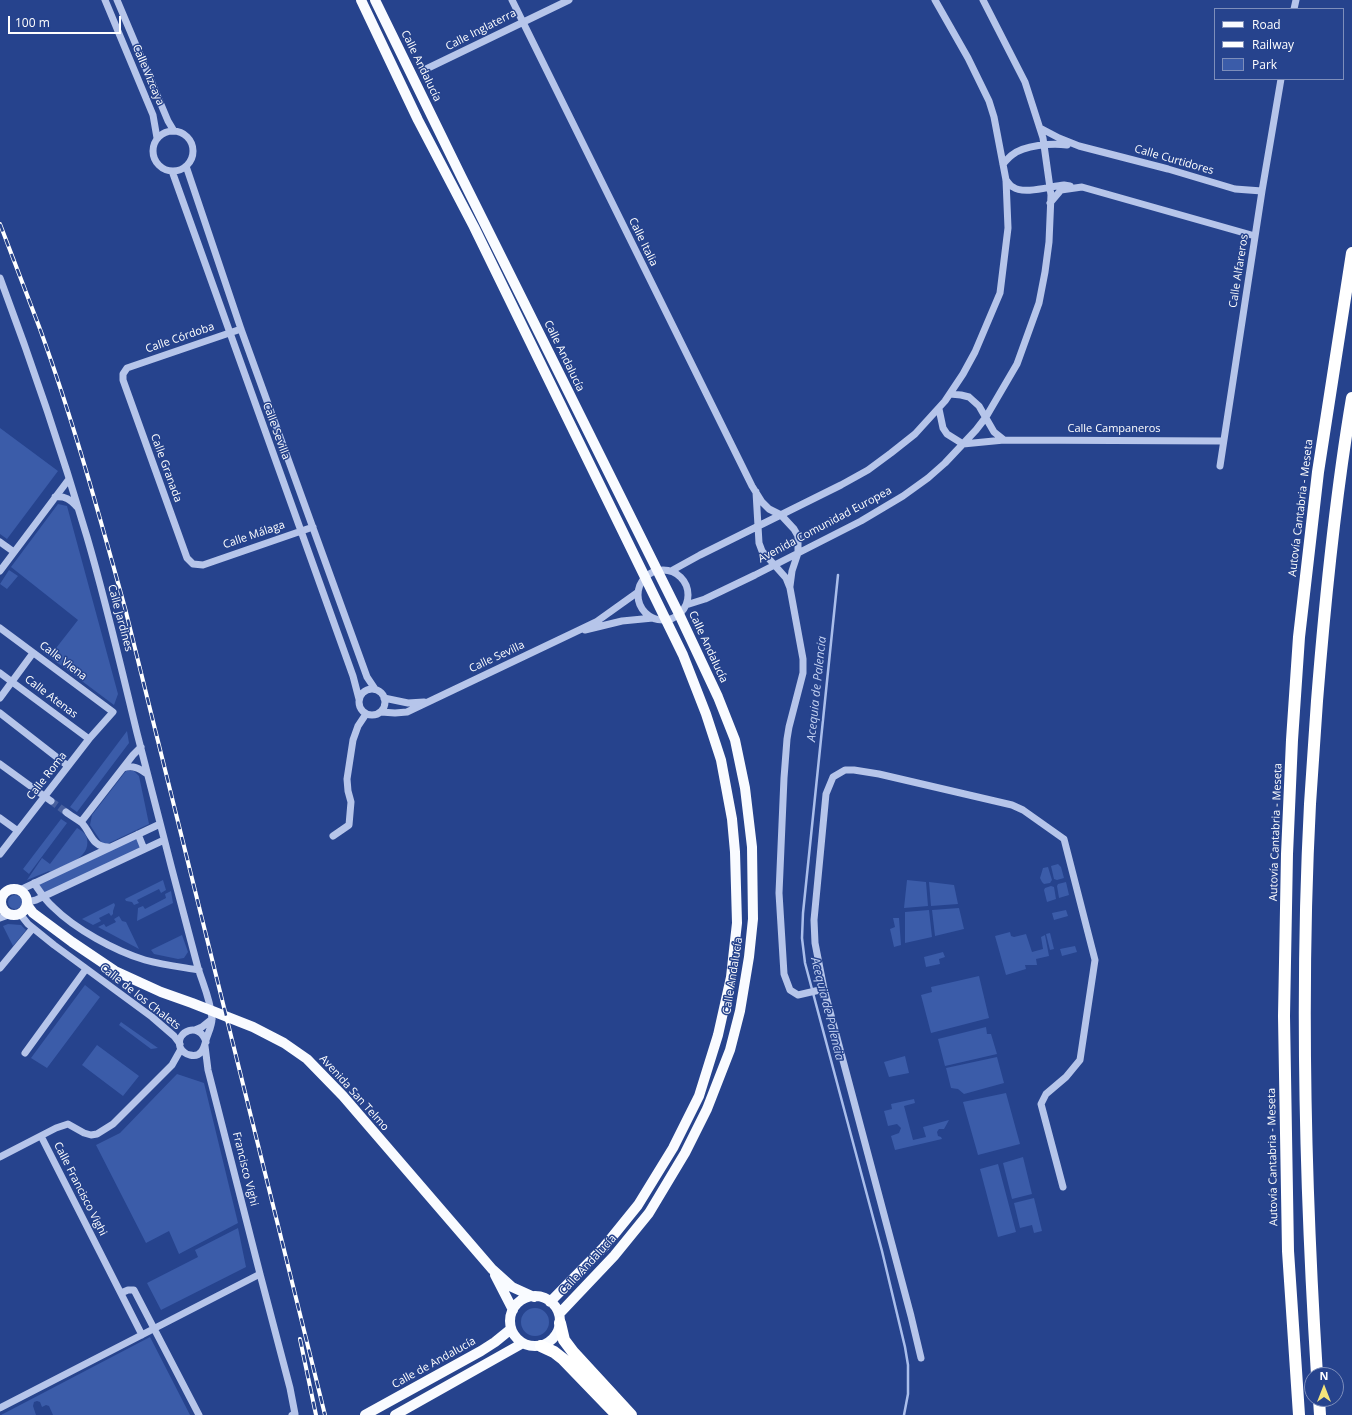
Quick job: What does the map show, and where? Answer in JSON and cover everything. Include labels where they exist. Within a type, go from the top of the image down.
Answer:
[{"type":"highway","name":"Autovía Cantabria - Meseta","points":[[1298,1414],[1288,1251],[1284,1038],[1287,854],[1292,740],[1299,637],[1318,472],[1352,253]]},
{"type":"highway","points":[[1317,1367],[1309,1220],[1305,1098],[1305,950],[1310,812],[1322,639],[1344,446],[1352,398]]},
{"type":"highway","points":[[560,1319],[564,1340],[573,1352],[631,1415]]},
{"type":"highway","points":[[541,1346],[558,1355],[617,1415]]},
{"type":"highway","points":[[578,1374],[581,1386],[590,1399]]},
{"type":"main road","name":"Calle Andalucía","points":[[361,0],[418,120],[474,227],[683,655],[708,720],[721,760],[732,819],[735,852],[737,923],[731,976],[718,1035],[699,1096],[673,1148],[638,1205],[604,1248],[550,1302]]},
{"type":"main road","name":"Calle Andalucía","points":[[375,0],[461,176],[658,570],[718,697],[735,740],[745,788],[752,847],[753,919],[749,957],[740,1011],[730,1050],[707,1109],[668,1183],[649,1213],[560,1319]]},
{"type":"main road","points":[[16,889],[20,890],[26,896],[24,910],[5,911],[2,896],[16,889]]},
{"type":"main road","name":"Avenida San Telmo","points":[[24,910],[115,970],[161,992],[253,1027],[284,1043],[306,1059],[343,1096],[492,1269],[512,1287],[534,1297]]},
{"type":"main road","name":"Avenida San Telmo","points":[[492,1269],[513,1310]]},
{"type":"main road","points":[[534,1297],[543,1298],[556,1307],[560,1319],[558,1331],[554,1338],[541,1346],[532,1346],[523,1343],[511,1329],[510,1322],[513,1310],[522,1300],[534,1297]]},
{"type":"main road","name":"Calle de Andalucía","points":[[366,1415],[481,1351],[511,1329]]},
{"type":"main road","points":[[395,1415],[523,1343]]},
{"type":"street","name":"Calle Vizcaya","points":[[105,0],[153,115],[157,138]]},
{"type":"street","name":"Calle Italia","points":[[512,0],[524,21],[735,455],[762,502],[769,509],[781,515]]},
{"type":"street","name":"Calle Inglaterra","points":[[424,70],[570,0]]},
{"type":"street","points":[[671,571],[868,470],[915,434],[939,409],[950,394],[975,352],[1000,293],[1008,228],[1006,180],[994,117],[989,101],[968,58],[934,0]]},
{"type":"street","name":"Avenida Comunidad Europea","points":[[686,605],[706,599],[861,521],[896,500],[928,478],[963,444],[986,417],[1017,364],[1039,303],[1049,242],[1050,187],[1044,144],[1025,82],[982,0]]},
{"type":"street","name":"Calle Vizcaya","points":[[118,3],[168,121],[174,131]]},
{"type":"street","points":[[108,8],[118,3]]},
{"type":"street","name":"Calle Alfareros","points":[[1220,466],[1262,191],[1282,80]]},
{"type":"street","name":"Calle Curtidores","points":[[1040,128],[1079,146]]},
{"type":"street","points":[[174,131],[186,135],[192,146],[191,159],[186,166],[177,171],[162,168],[154,158],[152,148],[157,138],[165,132],[174,131]]},
{"type":"street","name":"Calle Curtidores","points":[[1003,164],[1012,154],[1024,149],[1044,144],[1057,143],[1079,146],[1168,169],[1235,189],[1262,191]]},
{"type":"street","name":"Calle Sevilla","points":[[186,166],[241,329],[367,677],[375,689]]},
{"type":"street","name":"Calle Sevilla","points":[[172,171],[178,184],[229,332],[353,676],[359,699]]},
{"type":"street","points":[[1006,180],[1013,187],[1028,191],[1064,185],[1082,187],[1255,236]]},
{"type":"street","points":[[1050,204],[1061,190],[1082,187]]},
{"type":"street","name":"Calle Jardines","points":[[0,278],[20,330],[78,508],[114,636],[147,774],[212,1019]]},
{"type":"street","name":"Calle Córdoba","points":[[127,368],[241,329]]},
{"type":"street","name":"Calle Granada","points":[[127,368],[123,374],[123,380],[187,558],[193,564],[203,565]]},
{"type":"street","points":[[950,394],[962,394],[969,397],[979,406],[994,432],[1004,440]]},
{"type":"street","points":[[939,409],[943,428],[947,434],[963,444]]},
{"type":"street","name":"Calle Campaneros","points":[[963,444],[1004,440],[1223,441]]},
{"type":"street","points":[[0,571],[69,479]]},
{"type":"street","name":"Calle Italia","points":[[756,492],[758,526]]},
{"type":"street","points":[[55,497],[71,500],[78,508]]},
{"type":"street","points":[[781,515],[794,529],[798,536],[798,553],[792,570],[790,588]]},
{"type":"street","points":[[758,526],[759,543],[762,551],[786,578],[790,588],[803,659],[803,672],[787,739],[784,778],[779,893],[784,974],[790,990],[798,995],[821,990]]},
{"type":"street","name":"Calle Málaga","points":[[203,565],[313,527]]},
{"type":"street","points":[[0,553],[3,544],[14,552]]},
{"type":"street","points":[[658,570],[671,571],[678,575],[685,583],[688,594],[686,605],[679,614],[673,618],[665,620],[653,618],[642,609],[639,602],[638,592],[640,584],[651,573],[658,570]]},
{"type":"street","name":"Calle Sevilla","points":[[380,712],[407,712],[431,701],[596,622],[638,592]]},
{"type":"street","name":"Calle Sevilla","points":[[573,634],[622,621],[653,618]]},
{"type":"street","name":"Calle Viena","points":[[0,628],[113,712]]},
{"type":"street","points":[[0,698],[33,653]]},
{"type":"street","name":"Calle Atenas","points":[[0,673],[89,739]]},
{"type":"street","points":[[375,689],[380,692],[384,698],[384,706],[380,712],[375,715],[366,714],[360,708],[360,695],[366,690],[375,689]]},
{"type":"street","name":"Calle Sevilla","points":[[384,698],[408,703],[431,701]]},
{"type":"street","name":"Calle Roma","points":[[0,854],[18,831],[48,799],[68,766],[113,712]]},
{"type":"street","points":[[0,713],[68,766]]},
{"type":"street","points":[[333,836],[349,825],[351,802],[348,792],[347,779],[353,740],[358,726],[366,714]]},
{"type":"street","points":[[81,822],[141,747]]},
{"type":"street","points":[[0,764],[48,799]]},
{"type":"street","points":[[123,768],[133,766],[139,768],[147,774]]},
{"type":"street","points":[[921,1358],[911,1316],[821,990],[815,943],[814,920],[826,794],[833,777],[845,770],[879,774],[1012,805],[1024,810],[1064,839],[1095,960],[1080,1060],[1066,1077],[1046,1094],[1041,1104],[1063,1187]]},
{"type":"street","points":[[66,812],[81,822],[96,844],[101,847],[108,847]]},
{"type":"street","points":[[0,818],[18,831]]},
{"type":"street","points":[[20,890],[108,847],[160,824]]},
{"type":"street","points":[[138,834],[144,849]]},
{"type":"street","points":[[88,857],[92,844],[92,837]]},
{"type":"street","points":[[0,918],[24,910],[43,896],[164,840]]},
{"type":"street","points":[[34,883],[53,908],[77,927],[122,951],[167,965],[199,970]]},
{"type":"street","name":"Calle de los Chalets","points":[[24,910],[33,928],[152,1018],[174,1036],[180,1046]]},
{"type":"street","points":[[0,968],[33,928]]},
{"type":"street","name":"Calle de los Chalets","points":[[25,1053],[86,969]]},
{"type":"street","points":[[172,1065],[180,1046],[180,1039],[185,1032],[202,1027],[212,1019]]},
{"type":"street","points":[[41,1136],[56,1128],[68,1124],[84,1133],[91,1135],[96,1134],[113,1124],[125,1114],[172,1065],[182,1059],[200,1053],[206,1044],[212,1019]]},
{"type":"street","points":[[195,1030],[202,1034],[206,1044]]},
{"type":"street","name":"Francisco Vighi","points":[[206,1044],[208,1070],[260,1274]]},
{"type":"street","points":[[180,1046],[183,1052],[192,1056]]},
{"type":"street","name":"Francisco Vighi","points":[[192,1056],[201,1059],[208,1070]]},
{"type":"street","name":"Calle Francisco Vighi","points":[[0,1156],[41,1136],[142,1335]]},
{"type":"street","points":[[0,1408],[260,1274],[290,1388],[295,1414],[292,1415]]},
{"type":"street","points":[[121,1293],[128,1290],[134,1290],[199,1415]]},
{"type":"green space","points":[[0,428],[58,471],[7,539],[0,534]]},
{"type":"green space","points":[[58,504],[67,506],[118,694],[114,705],[43,652],[46,646],[53,652],[78,620],[11,567]]},
{"type":"green space","points":[[9,570],[18,576],[7,589],[0,584]]},
{"type":"green space","points":[[127,731],[129,743],[77,812],[70,807]]},
{"type":"green space","points":[[126,771],[134,771],[139,776],[149,824],[107,844],[102,843],[90,825],[92,815]]},
{"type":"green space","points":[[61,819],[67,823],[29,874],[23,869]]},
{"type":"green space","points":[[77,828],[85,834],[87,839],[85,852],[75,860],[62,867],[27,880],[42,858],[50,864]]},
{"type":"green space","points":[[138,834],[144,849],[43,896],[34,883]]},
{"type":"green space","points":[[1058,864],[1061,867],[1064,878],[1057,880],[1054,879],[1051,866]]},
{"type":"green space","points":[[1048,867],[1052,880],[1050,883],[1044,884],[1040,878],[1043,868]]},
{"type":"green space","points":[[163,880],[166,890],[161,893],[159,889],[137,900],[139,903],[134,905],[132,902],[126,901],[125,899]]},
{"type":"green space","points":[[907,880],[926,882],[928,906],[904,908]]},
{"type":"green space","points":[[929,882],[954,885],[958,904],[931,906]]},
{"type":"green space","points":[[1066,882],[1069,895],[1059,898],[1057,886],[1058,884]]},
{"type":"green space","points":[[1051,886],[1054,887],[1056,899],[1047,902],[1044,890],[1045,888]]},
{"type":"green space","points":[[171,891],[173,903],[137,921],[138,908],[143,906],[145,909],[166,898],[165,894]]},
{"type":"green space","points":[[15,895],[20,897],[22,902],[20,907],[15,909],[10,907],[8,902],[10,897]]},
{"type":"green space","points":[[114,903],[113,914],[111,916],[109,913],[99,918],[101,921],[93,925],[82,919]]},
{"type":"green space","points":[[959,908],[964,929],[935,936],[932,910]]},
{"type":"green space","points":[[929,910],[932,937],[905,943],[905,912]]},
{"type":"green space","points":[[1066,910],[1068,916],[1054,920],[1052,913]]},
{"type":"green space","points":[[119,916],[122,921],[126,922],[139,949],[98,927],[104,924],[106,927],[116,922],[114,919]]},
{"type":"green space","points":[[893,918],[899,918],[901,945],[894,947],[890,929],[895,927]]},
{"type":"green space","points":[[8,924],[21,925],[26,930],[13,946],[3,926]]},
{"type":"green space","points":[[1010,932],[1011,936],[1014,937],[1026,934],[1032,952],[1043,949],[1041,937],[1045,935],[1049,956],[1036,959],[1037,965],[1025,965],[1026,969],[1006,975],[995,936]]},
{"type":"green space","points":[[1050,933],[1054,949],[1050,950],[1046,934]]},
{"type":"green space","points":[[182,935],[188,952],[184,958],[178,959],[154,954],[151,950]]},
{"type":"green space","points":[[1075,946],[1077,952],[1062,956],[1060,949]]},
{"type":"green space","points":[[943,952],[945,957],[939,959],[940,964],[926,967],[924,957]]},
{"type":"green space","points":[[979,976],[989,1018],[931,1033],[921,995],[932,992],[931,987]]},
{"type":"green space","points":[[85,985],[100,997],[47,1068],[31,1058]]},
{"type":"green space","points":[[121,1022],[158,1048],[151,1049],[119,1025]]},
{"type":"green space","points":[[986,1027],[987,1034],[991,1034],[997,1054],[945,1066],[938,1039]]},
{"type":"green space","points":[[97,1045],[139,1076],[123,1096],[82,1065]]},
{"type":"green space","points":[[905,1056],[909,1073],[889,1077],[884,1062]]},
{"type":"green space","points":[[997,1057],[1004,1083],[964,1094],[958,1089],[951,1088],[946,1068]]},
{"type":"green space","points":[[177,1074],[204,1083],[238,1223],[179,1254],[169,1231],[146,1243],[96,1145],[120,1133]]},
{"type":"green space","points":[[1006,1093],[1020,1144],[978,1155],[963,1102]]},
{"type":"green space","points":[[914,1099],[915,1103],[904,1106],[913,1140],[926,1137],[923,1127],[949,1120],[944,1129],[939,1129],[937,1132],[938,1136],[942,1139],[895,1150],[891,1136],[899,1133],[901,1128],[897,1124],[888,1126],[884,1111],[892,1109],[891,1104]]},
{"type":"green space","points":[[1023,1157],[1032,1194],[1012,1199],[1003,1163]]},
{"type":"green space","points":[[998,1164],[1016,1232],[998,1237],[980,1169]]},
{"type":"green space","points":[[1034,1198],[1042,1231],[1034,1233],[1032,1225],[1020,1228],[1014,1203]]},
{"type":"green space","points":[[238,1228],[246,1267],[161,1310],[147,1283],[198,1257],[195,1250]]},
{"type":"green space","points":[[535,1308],[545,1312],[549,1322],[545,1332],[535,1336],[525,1332],[521,1322],[525,1312]]},
{"type":"green space","points":[[150,1337],[190,1415],[53,1415],[49,1406],[46,1405],[42,1407],[40,1402],[37,1401],[34,1402],[33,1406],[36,1415],[1,1415]]},
{"type":"waterway","name":"Acequia de Palencia","points":[[838,575],[803,913],[802,938],[805,963],[882,1251],[905,1347],[908,1365],[908,1394],[904,1415]]},
{"type":"tunnel","points":[[51,801],[66,812]]},
{"type":"railway","points":[[0,224],[40,329],[64,398],[125,608],[325,1415]]},
{"type":"railway","points":[[300,1339],[316,1415]]}]
